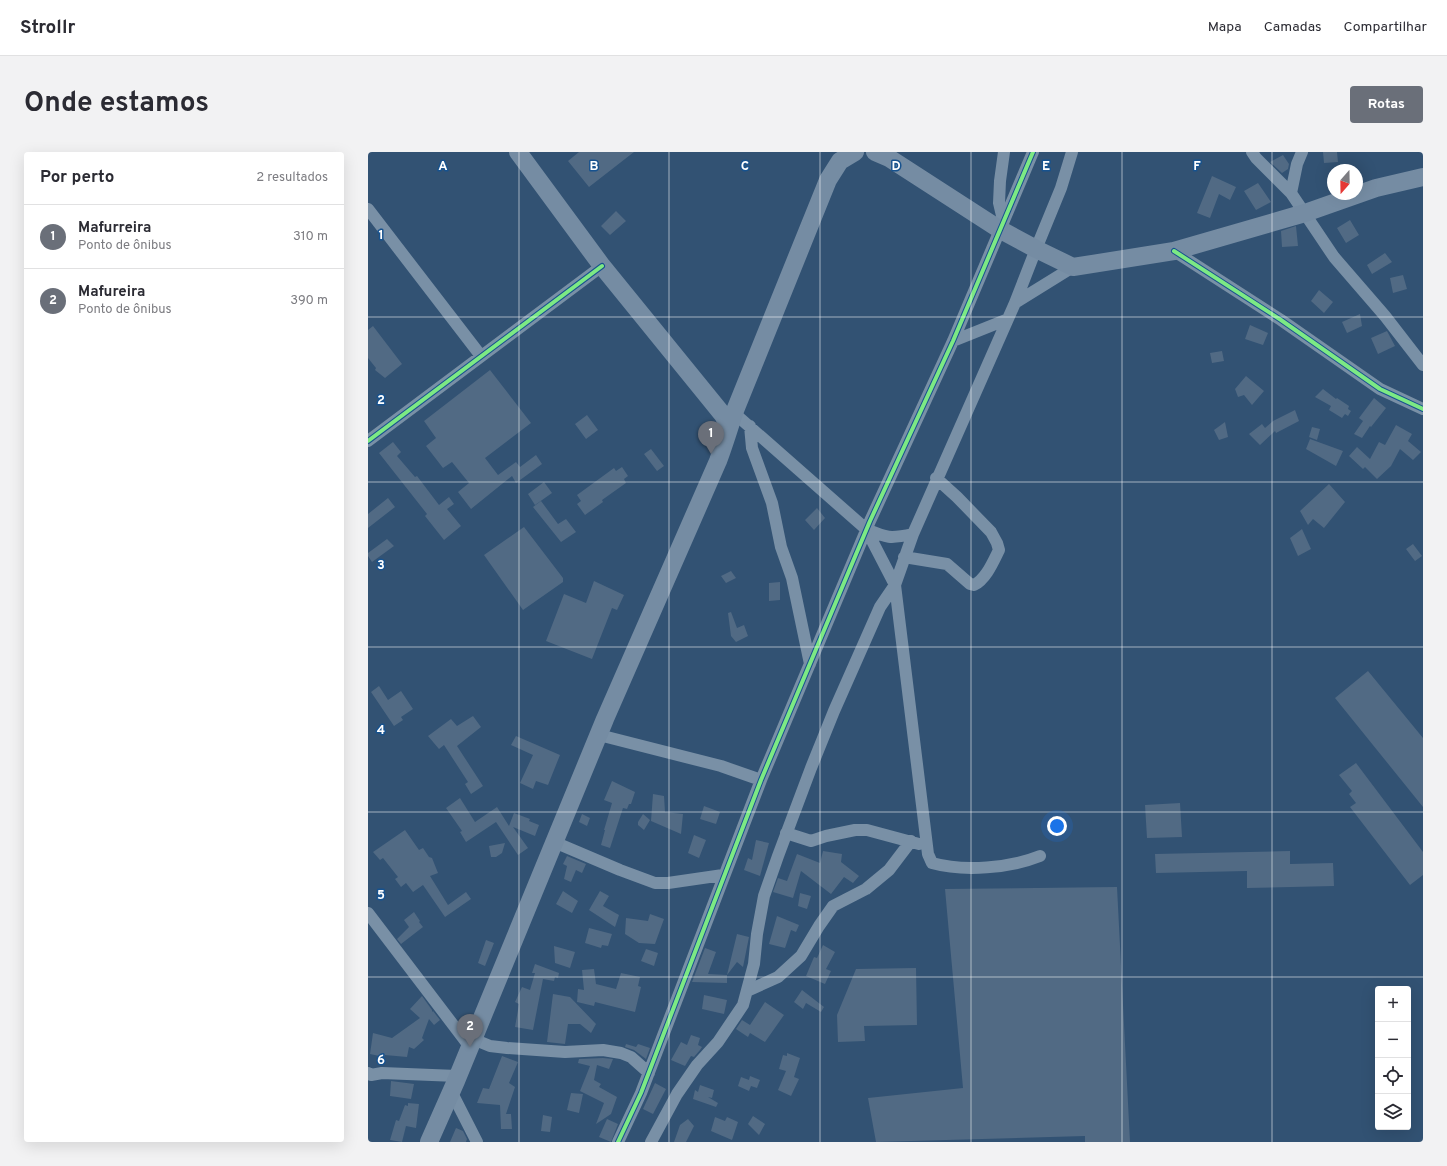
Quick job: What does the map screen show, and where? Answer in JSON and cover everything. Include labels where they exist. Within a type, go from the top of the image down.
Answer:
[{"type":"main road","points":[[518,152],[602,266],[723,415],[732,420]]},
{"type":"main road","points":[[429,1142],[599,735],[718,461],[729,433],[732,420],[828,180],[840,161],[855,152]]},
{"type":"main road","points":[[875,152],[889,158],[1001,225],[1036,249],[1073,267],[1174,251],[1305,213],[1376,188],[1423,177]]},
{"type":"street","points":[[1001,225],[999,203],[1004,152]]},
{"type":"street","points":[[618,1142],[649,1073],[723,875],[761,780],[866,529],[953,341],[1032,152]]},
{"type":"street","points":[[651,1142],[677,1094],[697,1065],[718,1042],[743,1004],[754,964],[758,926],[764,896],[786,833],[834,711],[880,607],[895,585],[912,534],[1015,303],[1061,188],[1072,152]]},
{"type":"street","points":[[1252,152],[1256,158],[1291,193],[1334,257],[1385,316],[1423,365]]},
{"type":"street","points":[[1291,193],[1297,164],[1302,152]]},
{"type":"street","points":[[368,209],[481,356]]},
{"type":"street","points":[[1174,251],[1281,320],[1380,389],[1423,409]]},
{"type":"street","points":[[368,441],[602,266]]},
{"type":"street","points":[[1015,303],[1073,267]]},
{"type":"street","points":[[953,341],[1008,319]]},
{"type":"street","points":[[732,420],[750,426],[866,529],[886,537],[898,537],[912,534]]},
{"type":"street","points":[[750,426],[752,448],[772,503],[781,547],[792,578],[810,664]]},
{"type":"street","points":[[904,557],[947,564],[970,584],[974,585],[979,583],[985,575],[998,550],[997,543],[991,532],[936,478]]},
{"type":"street","points":[[866,529],[895,585],[928,854],[932,863],[943,866],[963,868],[1024,862],[1040,856]]},
{"type":"street","points":[[599,735],[721,766],[761,780]]},
{"type":"street","points":[[786,833],[811,841],[826,836],[855,830],[867,830],[927,846]]},
{"type":"street","points":[[747,991],[778,977],[802,956],[819,926],[833,906],[866,889],[889,870],[911,841]]},
{"type":"street","points":[[554,842],[620,870],[655,882],[668,883],[723,875]]},
{"type":"street","points":[[368,914],[471,1043],[507,1048],[564,1052],[603,1050],[621,1053],[631,1057],[649,1073]]},
{"type":"street","points":[[368,1073],[371,1075],[382,1073],[454,1084],[477,1142]]},
{"type":"building","points":[[579,152],[634,152],[589,187],[568,161]]},
{"type":"building","points":[[1323,152],[1337,152],[1338,162],[1324,163]]},
{"type":"building","points":[[1283,155],[1289,164],[1288,169],[1282,173],[1270,162]]},
{"type":"building","points":[[1212,176],[1236,187],[1230,200],[1219,194],[1210,218],[1197,213]]},
{"type":"building","points":[[1258,183],[1271,202],[1256,210],[1244,191]]},
{"type":"building","points":[[616,211],[626,221],[610,235],[601,226]]},
{"type":"building","points":[[1350,220],[1359,235],[1346,243],[1337,228]]},
{"type":"building","points":[[1296,226],[1298,246],[1282,247],[1281,231]]},
{"type":"building","points":[[1385,253],[1392,262],[1372,274],[1367,265]]},
{"type":"building","points":[[1403,275],[1407,289],[1393,293],[1390,278]]},
{"type":"building","points":[[1319,290],[1333,302],[1324,313],[1311,301]]},
{"type":"building","points":[[1360,314],[1362,326],[1347,333],[1342,322]]},
{"type":"building","points":[[1250,325],[1268,333],[1263,345],[1245,339]]},
{"type":"building","points":[[373,326],[402,364],[385,378],[375,370],[376,368],[368,358],[368,330]]},
{"type":"building","points":[[1387,331],[1395,346],[1378,354],[1371,338]]},
{"type":"building","points":[[1222,351],[1224,361],[1212,363],[1210,353]]},
{"type":"building","points":[[490,370],[531,423],[485,458],[498,475],[516,462],[520,467],[536,455],[542,464],[516,483],[512,476],[471,509],[458,492],[469,483],[452,462],[443,468],[426,446],[436,438],[424,421]]},
{"type":"building","points":[[1246,376],[1264,391],[1252,405],[1244,395],[1238,397],[1235,389]]},
{"type":"building","points":[[1323,389],[1336,399],[1337,398],[1349,406],[1348,409],[1351,411],[1348,416],[1345,414],[1342,418],[1329,410],[1331,406],[1315,397]]},
{"type":"building","points":[[1374,398],[1386,408],[1371,427],[1370,426],[1362,438],[1354,434],[1363,421],[1359,418]]},
{"type":"building","points":[[1295,410],[1299,421],[1276,433],[1275,431],[1260,445],[1249,434],[1262,424],[1265,428],[1273,421]]},
{"type":"building","points":[[587,415],[598,430],[586,439],[575,424]]},
{"type":"building","points":[[1225,422],[1228,437],[1219,440],[1214,430]]},
{"type":"building","points":[[1396,425],[1412,434],[1408,441],[1421,452],[1413,460],[1400,449],[1391,466],[1377,479],[1365,467],[1363,469],[1349,456],[1357,447],[1370,459],[1379,442],[1385,445]]},
{"type":"building","points":[[1312,427],[1320,429],[1317,440],[1309,437]]},
{"type":"building","points":[[1310,439],[1343,451],[1336,466],[1306,449]]},
{"type":"building","points":[[393,442],[401,452],[397,456],[415,477],[417,476],[439,505],[449,497],[454,504],[447,509],[461,526],[444,540],[425,516],[427,514],[379,453]]},
{"type":"building","points":[[651,449],[664,466],[657,471],[644,454]]},
{"type":"building","points":[[622,467],[628,476],[624,479],[626,483],[602,500],[603,502],[585,515],[577,504],[581,501],[577,495],[614,468],[616,471]]},
{"type":"building","points":[[544,482],[552,493],[535,505],[528,494]]},
{"type":"building","points":[[1329,484],[1345,502],[1324,528],[1313,519],[1308,525],[1300,511]]},
{"type":"building","points":[[388,498],[395,507],[368,528],[368,514]]},
{"type":"building","points":[[541,501],[558,524],[566,519],[576,532],[561,542],[533,507]]},
{"type":"building","points":[[817,508],[825,518],[814,530],[805,520]]},
{"type":"building","points":[[524,527],[563,578],[563,582],[523,610],[484,555]]},
{"type":"building","points":[[1302,529],[1311,549],[1298,556],[1290,538]]},
{"type":"building","points":[[387,539],[394,546],[372,562],[368,556],[368,553]]},
{"type":"building","points":[[1413,544],[1422,556],[1415,561],[1406,549]]},
{"type":"building","points":[[731,571],[736,578],[726,583],[721,576]]},
{"type":"building","points":[[594,581],[624,595],[617,610],[612,608],[592,659],[546,641],[564,594],[586,603]]},
{"type":"building","points":[[780,582],[780,600],[769,601],[769,583]]},
{"type":"building","points":[[731,612],[737,628],[744,625],[748,636],[736,642],[731,636],[728,613]]},
{"type":"building","points":[[1368,671],[1423,738],[1423,807],[1335,698]]},
{"type":"building","points":[[379,686],[388,700],[401,691],[413,709],[401,717],[403,720],[394,726],[371,692]]},
{"type":"building","points":[[473,716],[481,727],[457,746],[483,786],[471,794],[465,784],[468,782],[444,745],[439,749],[428,736],[451,719],[457,726]]},
{"type":"building","points":[[516,736],[560,755],[548,785],[536,781],[533,789],[520,783],[533,755],[511,745]]},
{"type":"building","points":[[1356,763],[1423,852],[1423,875],[1410,885],[1350,807],[1356,803],[1349,794],[1352,791],[1339,775]]},
{"type":"building","points":[[612,781],[635,792],[631,804],[629,804],[627,809],[623,808],[610,848],[601,845],[612,803],[604,800]]},
{"type":"building","points":[[653,794],[664,796],[665,812],[683,814],[681,834],[651,821]]},
{"type":"building","points":[[460,798],[475,822],[497,807],[509,826],[514,813],[530,819],[529,821],[539,825],[535,836],[513,827],[528,848],[518,855],[496,822],[466,842],[460,832],[462,831],[446,808]]},
{"type":"building","points":[[1180,803],[1182,837],[1147,838],[1145,805]]},
{"type":"building","points":[[704,806],[720,812],[716,824],[700,819]]},
{"type":"building","points":[[582,814],[590,818],[587,826],[579,822]]},
{"type":"building","points":[[643,814],[650,820],[644,830],[638,825],[638,822]]},
{"type":"building","points":[[405,830],[419,850],[423,848],[429,857],[432,858],[438,873],[430,876],[448,905],[466,892],[471,899],[445,917],[423,885],[413,892],[406,883],[401,887],[395,879],[398,877],[383,858],[380,860],[373,852]]},
{"type":"building","points":[[694,835],[706,840],[699,858],[688,853]]},
{"type":"building","points":[[756,840],[769,843],[760,876],[744,870],[748,858],[752,860]]},
{"type":"building","points":[[505,843],[502,853],[496,857],[491,857],[489,846]]},
{"type":"building","points":[[823,851],[842,854],[841,862],[859,876],[853,883],[844,877],[831,894],[801,871],[793,898],[773,892],[778,878],[787,881],[797,854],[820,863]]},
{"type":"building","points":[[1290,851],[1290,864],[1333,863],[1334,886],[1247,888],[1247,871],[1156,873],[1155,854]]},
{"type":"building","points":[[567,856],[586,864],[582,873],[576,870],[571,882],[564,879],[567,866],[563,864]]},
{"type":"building","points":[[1117,887],[1130,1142],[1085,1142],[1085,1136],[876,1142],[868,1098],[963,1088],[945,889]]},
{"type":"building","points":[[563,891],[578,901],[572,913],[556,904]]},
{"type":"building","points":[[600,891],[609,896],[603,906],[619,915],[615,927],[589,910]]},
{"type":"building","points":[[800,893],[811,896],[807,909],[798,906]]},
{"type":"building","points":[[414,912],[423,927],[401,944],[397,939],[409,927],[404,920]]},
{"type":"building","points":[[650,914],[664,919],[655,944],[639,943],[625,934],[626,918],[648,921]]},
{"type":"building","points":[[777,916],[799,925],[796,932],[791,930],[785,948],[769,944]]},
{"type":"building","points":[[589,928],[612,934],[608,946],[602,945],[601,948],[585,943]]},
{"type":"building","points":[[737,934],[749,937],[743,967],[737,962],[727,975]]},
{"type":"building","points":[[486,940],[494,943],[485,966],[478,963]]},
{"type":"building","points":[[823,945],[835,952],[826,969],[831,971],[825,984],[806,976],[814,957],[817,958]]},
{"type":"building","points":[[554,946],[575,952],[570,968],[555,963]]},
{"type":"building","points":[[705,948],[716,952],[708,974],[727,975],[727,983],[692,982]]},
{"type":"building","points":[[646,949],[658,953],[654,966],[641,961]]},
{"type":"building","points":[[535,964],[559,973],[558,978],[555,977],[554,981],[543,979],[533,1030],[515,1027],[519,1004],[515,1002],[522,987],[530,990],[535,973],[532,973]]},
{"type":"building","points":[[916,968],[917,1025],[864,1026],[865,1041],[838,1042],[837,1015],[856,969]]},
{"type":"building","points":[[594,969],[596,984],[616,989],[621,973],[640,977],[638,986],[641,987],[635,1012],[595,1002],[594,1006],[577,1002],[578,989],[584,990],[582,970]]},
{"type":"building","points":[[802,990],[824,1007],[821,1012],[806,1003],[803,1009],[794,1002]]},
{"type":"building","points":[[553,994],[570,997],[596,1024],[591,1033],[580,1024],[568,1024],[565,1044],[547,1042]]},
{"type":"building","points":[[704,995],[727,1000],[724,1014],[702,1009]]},
{"type":"building","points":[[422,996],[432,1012],[433,1011],[440,1020],[434,1025],[429,1019],[422,1038],[424,1040],[414,1049],[409,1047],[407,1057],[385,1055],[384,1057],[370,1054],[373,1033],[392,1038],[420,1018],[410,1009]]},
{"type":"building","points":[[765,1002],[784,1015],[765,1042],[750,1033],[748,1037],[736,1029],[742,1020],[750,1025]]},
{"type":"building","points":[[691,1035],[700,1038],[698,1045],[702,1047],[700,1050],[694,1057],[691,1056],[685,1066],[671,1060],[681,1042],[687,1045]]},
{"type":"building","points":[[626,1044],[636,1047],[638,1044],[650,1048],[646,1059],[634,1050],[625,1047]]},
{"type":"building","points":[[787,1053],[800,1058],[794,1077],[799,1079],[791,1096],[778,1090],[786,1071],[779,1069],[783,1055],[787,1056]]},
{"type":"building","points":[[502,1056],[518,1062],[509,1083],[515,1087],[506,1114],[511,1114],[512,1129],[501,1129],[500,1105],[477,1103],[483,1088],[489,1089]]},
{"type":"building","points":[[579,1059],[613,1059],[609,1069],[597,1065],[594,1080],[601,1084],[599,1087],[617,1097],[611,1114],[596,1124],[604,1103],[580,1091],[590,1066],[578,1063]]},
{"type":"building","points":[[750,1076],[760,1080],[757,1088],[751,1086],[749,1091],[738,1086],[741,1077],[749,1080]]},
{"type":"building","points":[[391,1081],[414,1084],[411,1099],[390,1096]]},
{"type":"building","points":[[655,1083],[666,1089],[653,1114],[643,1109]]},
{"type":"building","points":[[700,1085],[714,1090],[712,1098],[708,1097],[718,1103],[716,1107],[693,1099],[695,1090],[698,1092]]},
{"type":"building","points":[[571,1093],[583,1094],[579,1113],[567,1110]]},
{"type":"building","points":[[408,1103],[419,1104],[416,1128],[406,1126],[402,1142],[390,1140],[396,1120],[399,1121],[405,1105],[408,1106]]},
{"type":"building","points":[[543,1115],[552,1117],[550,1132],[541,1131]]},
{"type":"building","points":[[753,1116],[765,1124],[759,1135],[748,1124]]},
{"type":"building","points":[[715,1117],[725,1121],[727,1117],[738,1122],[732,1140],[711,1131]]},
{"type":"building","points":[[607,1119],[618,1124],[611,1142],[599,1137]]},
{"type":"building","points":[[688,1119],[694,1126],[686,1142],[674,1142],[680,1125]]},
{"type":"building","points":[[456,1128],[463,1131],[467,1139],[466,1142],[450,1142]]},
{"type":"cycle path","points":[[618,1142],[641,1093],[761,780],[870,521],[953,341],[1033,152]]},
{"type":"cycle path","points":[[1174,251],[1281,320],[1380,389],[1423,409]]},
{"type":"cycle path","points":[[368,441],[602,266]]},
{"type":"place","name":"Mafurreira","points":[[711,454]]},
{"type":"place","name":"Mafureira","points":[[470,1047]]}]
